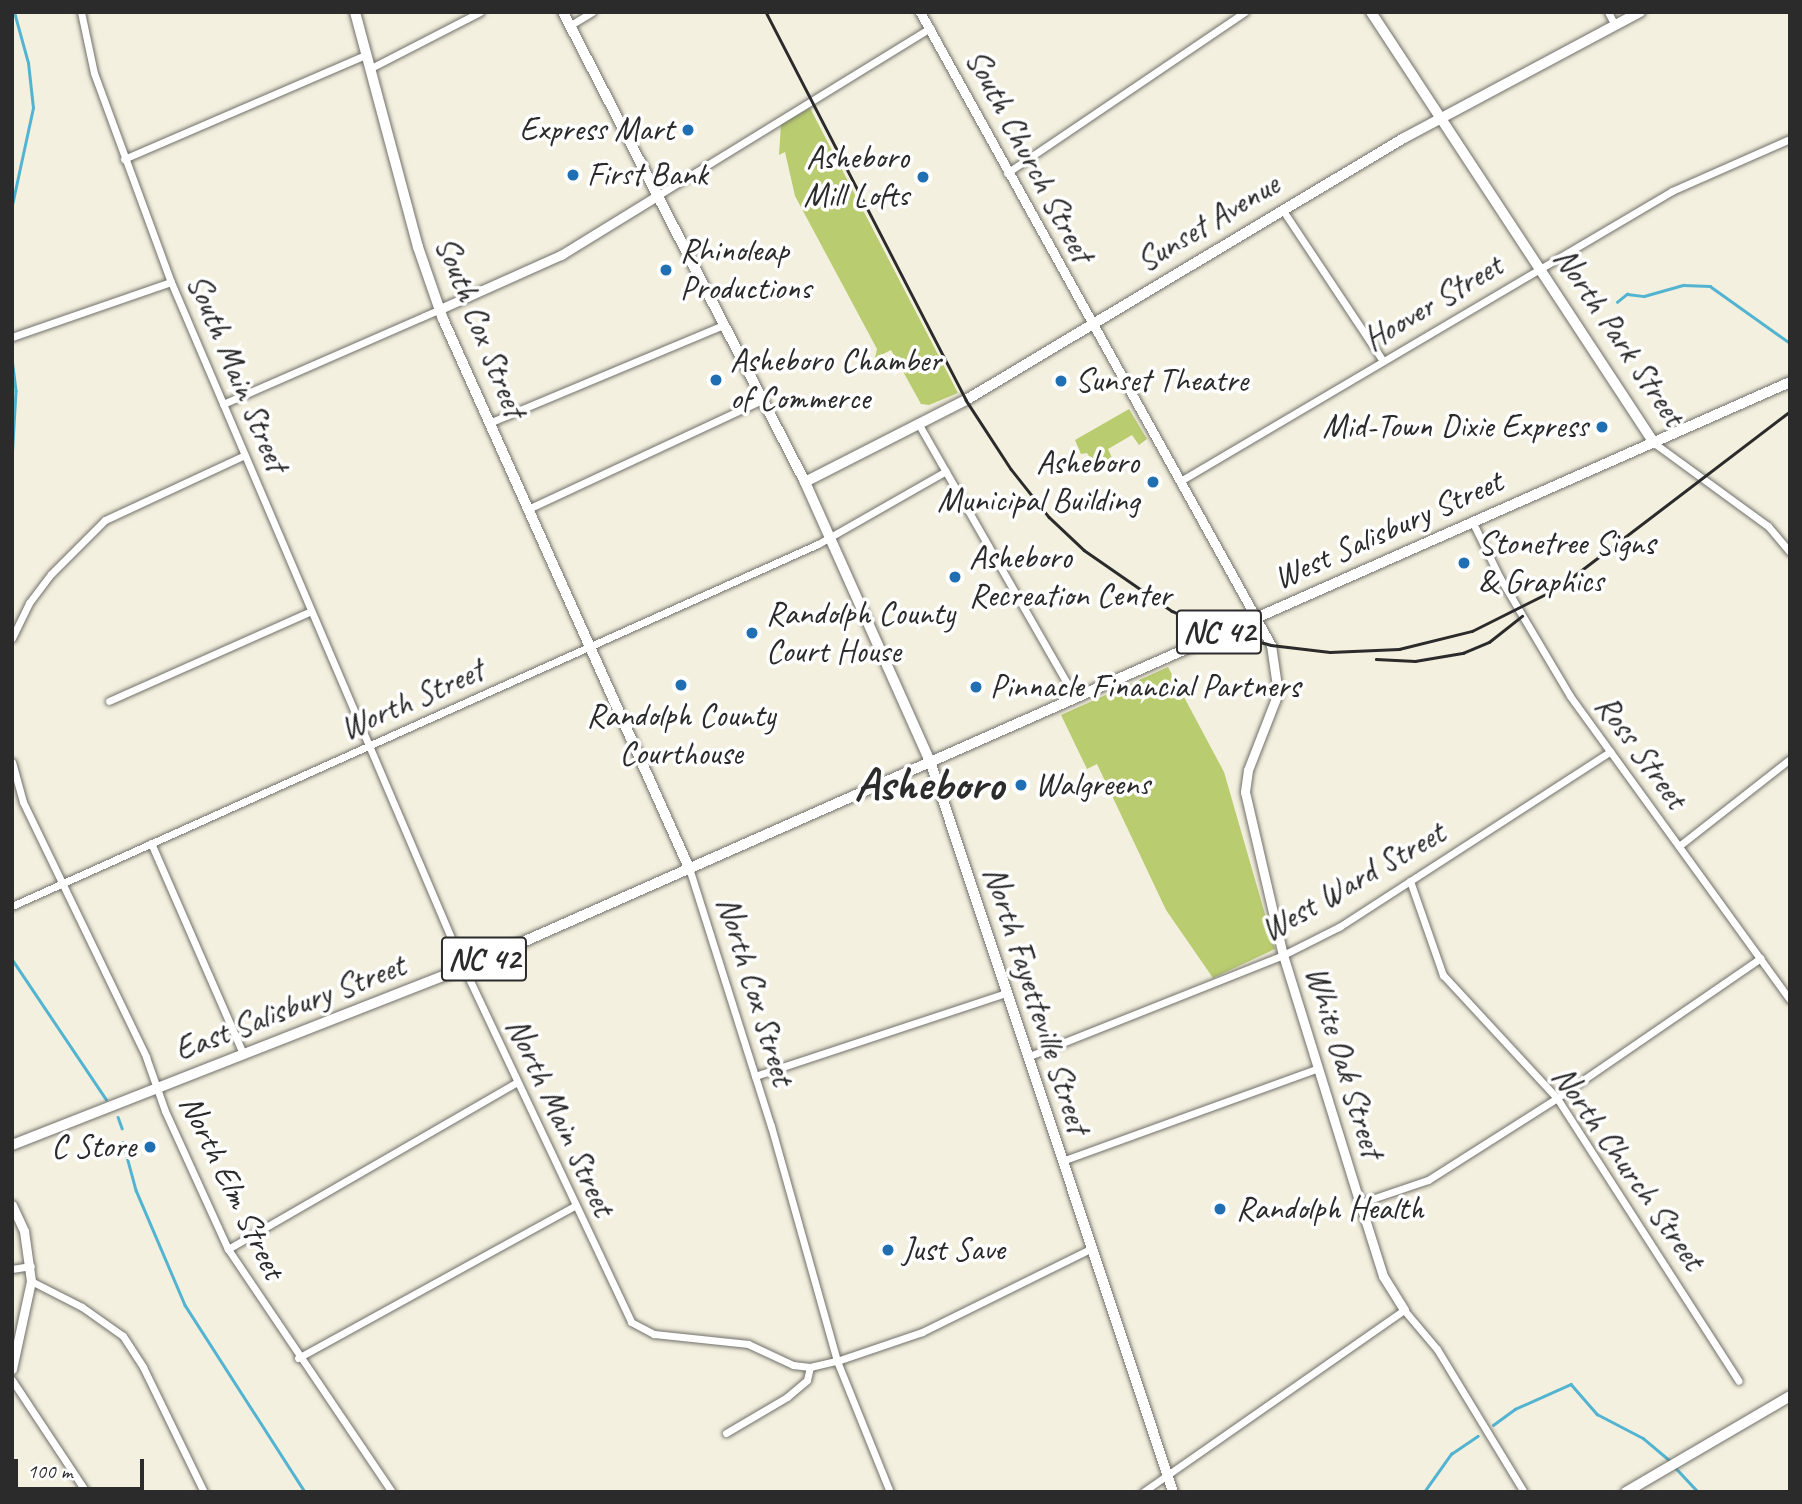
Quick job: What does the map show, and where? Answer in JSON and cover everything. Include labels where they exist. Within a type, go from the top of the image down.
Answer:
[{"type":"main road","name":"South Cox Street","points":[[355,12],[418,247],[440,309],[591,648]]},
{"type":"main road","name":"North Fayetteville Street","points":[[563,12],[805,482],[930,761],[1173,1492]]},
{"type":"main road","name":"North Park Street","points":[[1371,12],[1654,443]]},
{"type":"main road","name":"Sunset Avenue","points":[[805,482],[966,400],[1440,117],[1640,12]]},
{"type":"main road","name":"West Salisbury Street","points":[[930,761],[1790,382]]},
{"type":"main road","name":"North Cox Street","points":[[591,648],[689,867]]},
{"type":"main road","name":"East Salisbury Street","points":[[12,1145],[464,968],[930,761]]},
{"type":"main road","points":[[1626,1492],[1790,1396]]},
{"type":"street","name":"South Main Street","points":[[81,12],[94,73],[171,282],[369,746]]},
{"type":"street","points":[[369,69],[480,12]]},
{"type":"street","points":[[569,26],[592,12]]},
{"type":"street","name":"South Church Street","points":[[920,12],[1091,324]]},
{"type":"street","points":[[1007,173],[1245,12]]},
{"type":"street","points":[[1608,12],[1615,25]]},
{"type":"street","points":[[223,404],[561,256],[930,28]]},
{"type":"street","points":[[124,159],[366,55]]},
{"type":"street","name":"Hoover Street","points":[[1182,480],[1672,191],[1790,139]]},
{"type":"street","points":[[1282,209],[1383,361]]},
{"type":"street","points":[[12,337],[171,282]]},
{"type":"street","points":[[1091,324],[1258,615]]},
{"type":"street","points":[[489,423],[723,325]]},
{"type":"street","points":[[528,509],[762,400]]},
{"type":"street","points":[[918,423],[1075,697]]},
{"type":"street","name":"North Park Street","points":[[1654,443],[1768,526],[1790,552]]},
{"type":"street","points":[[12,638],[29,603],[51,574],[105,520],[245,455]]},
{"type":"street","name":"Worth Street","points":[[12,906],[818,544],[829,534],[946,471]]},
{"type":"street","name":"Ross Street","points":[[1472,520],[1555,673],[1790,1000]]},
{"type":"street","points":[[109,701],[311,611]]},
{"type":"street","name":"White Oak Street","points":[[1258,615],[1276,664],[1278,693],[1248,770],[1245,792],[1283,954],[1383,1276],[1404,1310],[1437,1349],[1524,1492]]},
{"type":"street","name":"North Main Street","points":[[369,746],[464,968],[631,1322],[662,1334],[748,1344],[810,1367]]},
{"type":"street","name":"West Ward Street","points":[[1027,1057],[1283,954],[1410,881],[1610,752]]},
{"type":"street","points":[[1679,846],[1790,759]]},
{"type":"street","name":"North Elm Street","points":[[12,762],[23,802],[158,1087],[228,1249],[298,1358],[392,1492]]},
{"type":"street","points":[[151,843],[243,1055]]},
{"type":"street","name":"North Cox Street","points":[[689,867],[755,1076],[837,1361],[890,1492]]},
{"type":"street","name":"North Church Street","points":[[1410,881],[1443,975],[1557,1098],[1739,1381]]},
{"type":"street","points":[[1360,1203],[1428,1180],[1557,1098],[1761,958]]},
{"type":"street","points":[[755,1076],[1006,993]]},
{"type":"street","points":[[1062,1161],[1319,1068]]},
{"type":"street","points":[[228,1249],[517,1082]]},
{"type":"street","points":[[12,1205],[24,1231],[31,1266],[31,1281],[12,1369]]},
{"type":"street","points":[[298,1358],[575,1206]]},
{"type":"street","points":[[726,1433],[787,1397],[807,1380],[810,1367],[837,1361],[912,1336],[1092,1248]]},
{"type":"street","points":[[12,1269],[31,1266]]},
{"type":"street","points":[[31,1281],[82,1307],[123,1336],[143,1367],[204,1492]]},
{"type":"street","points":[[1143,1492],[1404,1310]]},
{"type":"street","points":[[12,1380],[86,1492]]},
{"type":"green space","points":[[810,108],[958,393],[929,405],[921,404],[891,350],[875,358],[877,349],[795,196],[785,152],[779,155],[781,124]]},
{"type":"green space","points":[[1129,409],[1147,439],[1139,445],[1132,435],[1108,449],[1113,460],[1097,469],[1087,453],[1081,454],[1075,440]]},
{"type":"green space","points":[[1168,667],[1224,772],[1275,949],[1213,978],[1166,910],[1097,764],[1087,769],[1061,715]]},
{"type":"waterway","points":[[12,205],[33,108],[28,63],[14,12]]},
{"type":"waterway","points":[[1617,302],[1627,294],[1644,296],[1683,285],[1710,286],[1790,343]]},
{"type":"waterway","points":[[12,358],[16,391],[12,460]]},
{"type":"waterway","points":[[12,959],[106,1099]]},
{"type":"waterway","points":[[118,1117],[122,1128]]},
{"type":"waterway","points":[[123,1142],[136,1190],[185,1305],[305,1492]]},
{"type":"waterway","points":[[1493,1425],[1515,1409],[1571,1384],[1597,1414],[1643,1438],[1670,1461]]},
{"type":"waterway","points":[[1424,1492],[1451,1454],[1478,1436]]},
{"type":"waterway","points":[[1674,1466],[1698,1492]]},
{"type":"railway","points":[[766,12],[966,400],[1011,469],[1049,517],[1084,550],[1172,611],[1213,629],[1271,645],[1330,652],[1399,649],[1472,631],[1558,588],[1790,411]]},
{"type":"railway","points":[[1376,659],[1415,661],[1463,653],[1489,642],[1522,616]]},
{"type":"place","name":"Express Mart","points":[[688,130]]},
{"type":"place","name":"First Bank","points":[[573,175]]},
{"type":"place","name":"Asheboro Mill Lofts","points":[[923,177]]},
{"type":"place","name":"Rhinoleap Productions","points":[[666,270]]},
{"type":"place","name":"Asheboro Chamber of Commerce","points":[[716,380]]},
{"type":"place","name":"Sunset Theatre","points":[[1061,381]]},
{"type":"place","name":"Mid-Town Dixie Express","points":[[1602,427]]},
{"type":"place","name":"Asheboro Municipal Building","points":[[1153,482]]},
{"type":"place","name":"Stonetree Signs & Graphics","points":[[1464,563]]},
{"type":"place","name":"Asheboro Recreation Center","points":[[955,577]]},
{"type":"place","name":"Randolph County Court House","points":[[752,633]]},
{"type":"place","name":"Randolph County Courthouse","points":[[681,685]]},
{"type":"place","name":"Pinnacle Financial Partners","points":[[976,687]]},
{"type":"place","name":"Walgreens","points":[[1021,785]]},
{"type":"place","name":"C Store","points":[[150,1147]]},
{"type":"place","name":"Randolph Health","points":[[1220,1209]]},
{"type":"place","name":"Just Save","points":[[888,1250]]},
{"type":"district","name":"Asheboro","points":[[929,784]]}]
